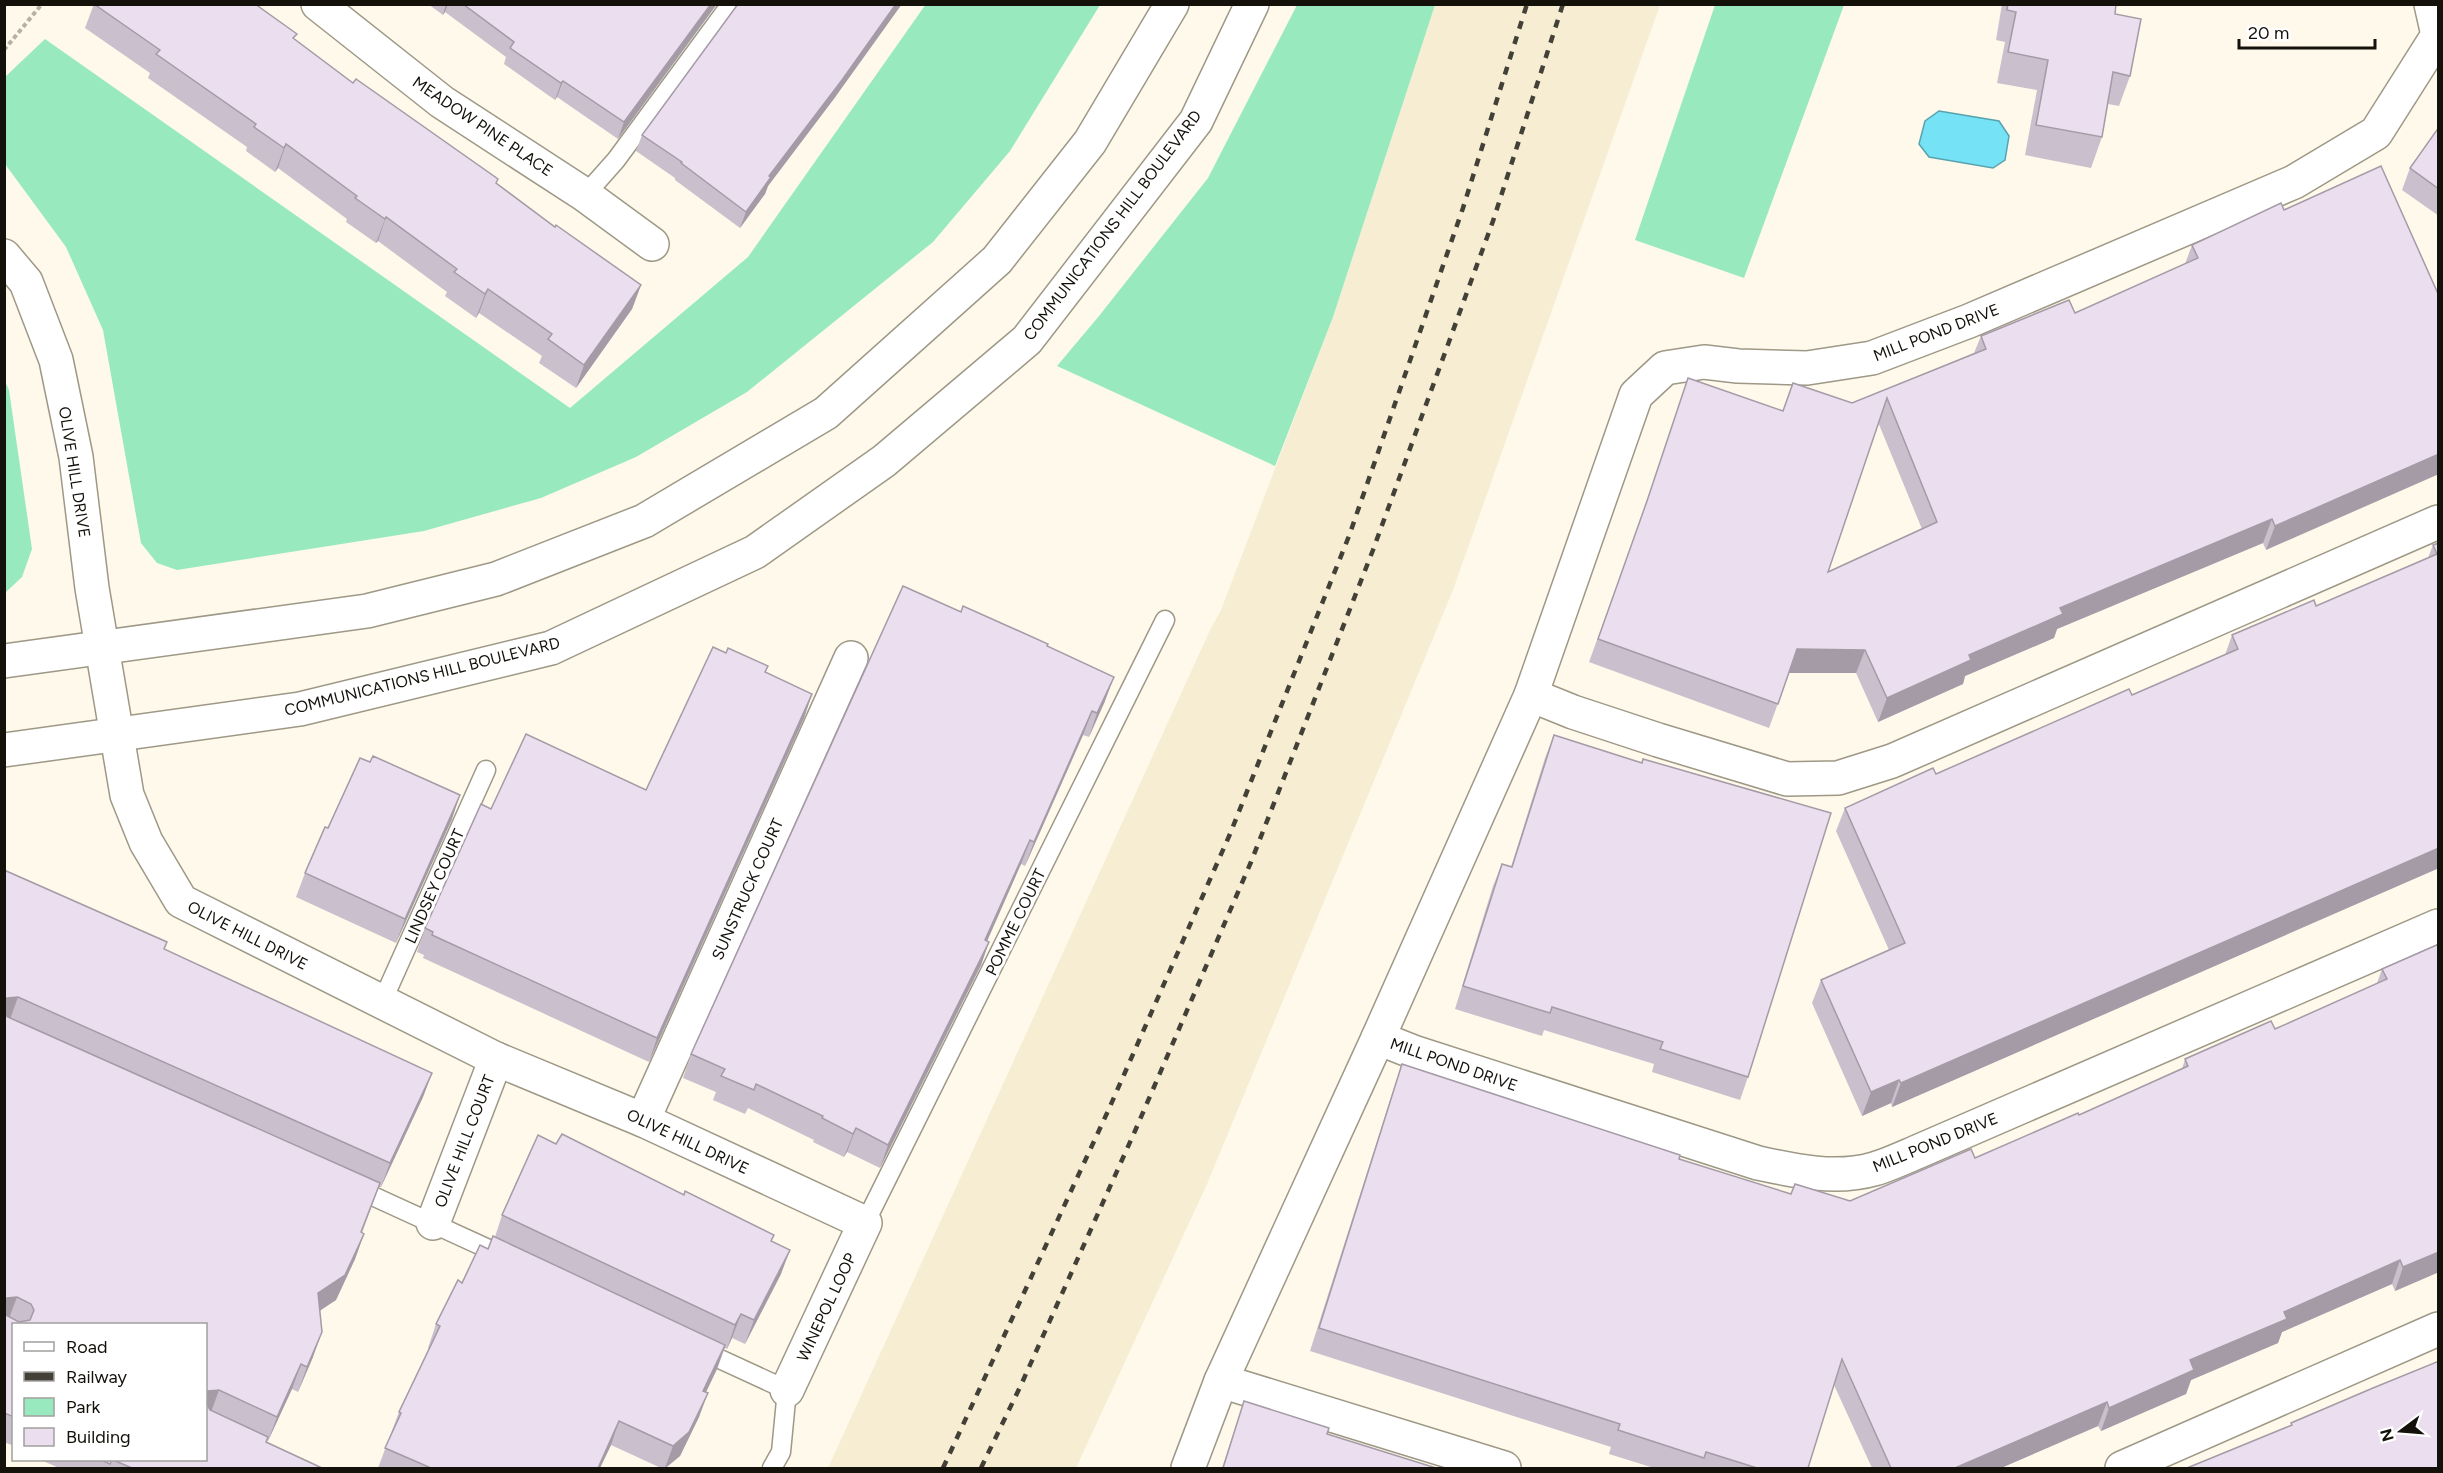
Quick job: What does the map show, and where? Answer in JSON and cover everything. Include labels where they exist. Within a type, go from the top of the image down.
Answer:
[{"type":"street","name":"MEADOW PINE PLACE","points":[[318,4],[442,102],[585,195],[652,244]]},
{"type":"street","points":[[4,661],[367,611],[496,579],[644,521],[826,413],[997,260],[1090,142],[1172,4]]},
{"type":"street","name":"COMMUNICATIONS HILL BOULEVARD","points":[[4,750],[300,709],[551,648],[755,552],[884,461],[1027,340],[1196,121],[1252,4]]},
{"type":"street","name":"MILL POND DRIVE","points":[[1188,1468],[1221,1381],[1378,1038],[1531,695],[1636,395],[1665,368],[1704,362],[1737,366],[1807,368],[1872,358],[1969,321],[2294,182],[2376,133],[2438,35],[2431,4]]},
{"type":"street","name":"OLIVE HILL DRIVE","points":[[4,256],[26,282],[56,360],[76,457],[92,588],[127,795],[146,842],[182,901],[496,1059],[643,1120],[865,1223]]},
{"type":"street","points":[[1531,695],[1636,733],[1787,778],[1838,778],[1892,761],[2439,522]]},
{"type":"street","name":"SUNSTRUCK COURT","points":[[643,1120],[851,658]]},
{"type":"street","name":"MILL POND DRIVE","points":[[1378,1038],[1416,1053],[1758,1163],[1795,1171],[1831,1174],[1872,1170],[2439,926]]},
{"type":"street","name":"OLIVE HILL COURT","points":[[433,1223],[496,1059]]},
{"type":"street","name":"WINEPOL LOOP","points":[[787,1390],[865,1223]]},
{"type":"street","points":[[2122,1468],[2439,1329]]},
{"type":"street","points":[[1221,1381],[1504,1468]]},
{"type":"lane","points":[[585,195],[616,160],[731,4]]},
{"type":"lane","name":"POMME COURT","points":[[865,1223],[1165,620]]},
{"type":"lane","name":"LINDSEY COURT","points":[[382,1002],[486,770]]},
{"type":"lane","points":[[339,1181],[526,1267]]},
{"type":"lane","points":[[685,1342],[787,1390],[781,1452],[772,1468]]},
{"type":"path","points":[[4,51],[42,4]]},
{"type":"shaded area","points":[[1435,5],[1660,5],[1453,590],[1207,1184],[1076,1468],[828,1468],[1221,610],[1333,317]]},
{"type":"green space","points":[[926,4],[1100,5],[1010,151],[933,242],[747,392],[636,457],[541,498],[424,531],[177,570],[157,563],[141,543],[103,330],[66,247],[5,164],[5,77],[45,39],[570,408],[748,257]]},
{"type":"green space","points":[[1297,5],[1435,5],[1333,317],[1275,466],[1057,366],[1208,178]]},
{"type":"green space","points":[[1715,5],[1844,5],[1744,278],[1635,240]]},
{"type":"green space","points":[[4,379],[9,390],[32,549],[22,577],[5,593]]},
{"type":"water","points":[[1939,111],[1999,121],[2009,136],[2005,160],[1993,168],[1929,157],[1919,144],[1925,121]]},
{"type":"building","points":[[94,4],[255,4],[297,34],[293,38],[353,83],[356,79],[498,179],[496,183],[555,227],[556,225],[641,285],[584,365],[548,339],[552,334],[488,289],[485,294],[454,272],[457,269],[386,217],[385,219],[355,198],[357,196],[286,144],[284,148],[254,127],[256,124],[156,54],[160,50]]},
{"type":"building","points":[[463,4],[711,4],[624,122],[510,48],[514,42]]},
{"type":"building","points":[[738,4],[896,4],[769,176],[771,177],[746,212],[682,162],[642,135]]},
{"type":"building","points":[[2008,4],[2116,4],[2115,14],[2141,19],[2130,76],[2113,72],[2102,137],[2036,125],[2048,60],[2008,52],[2016,12],[2007,10]]},
{"type":"building","points":[[2439,127],[2439,189],[2410,168]]},
{"type":"building","points":[[2381,166],[2439,296],[2439,454],[2275,526],[2272,519],[2060,608],[2063,614],[1969,655],[1971,660],[1887,698],[1865,650],[1797,649],[1778,704],[1598,639],[1688,378],[1783,411],[1793,383],[1852,403],[1986,349],[1981,336],[2069,300],[2075,313],[2198,258],[2192,245],[2281,203],[2284,210]],"holes":[[[1887,398],[1937,522],[1828,572]]]},
{"type":"building","points":[[2439,543],[2439,848],[1901,1083],[1899,1080],[1871,1092],[1821,980],[1905,943],[1845,808],[1933,768],[1936,774],[2129,689],[2132,695],[2238,649],[2232,635],[2314,600],[2316,606],[2437,554],[2433,545]]},
{"type":"building","points":[[903,586],[961,612],[963,606],[1114,677],[1097,713],[1092,711],[1034,842],[1030,840],[985,940],[989,942],[888,1145],[856,1128],[853,1134],[822,1118],[823,1116],[756,1084],[754,1090],[721,1076],[725,1069],[691,1054]]},
{"type":"building","points":[[713,647],[726,653],[728,648],[768,666],[765,672],[812,694],[657,1038],[432,935],[433,932],[425,928],[481,804],[491,809],[526,734],[646,790]]},
{"type":"building","points":[[1554,735],[1642,763],[1643,759],[1831,813],[1748,1077],[1660,1049],[1663,1042],[1552,1007],[1550,1013],[1463,986],[1502,864],[1512,867]]},
{"type":"building","points":[[373,756],[460,795],[405,919],[305,873],[325,827],[328,828],[360,758],[370,762]]},
{"type":"building","points":[[4,870],[167,942],[164,949],[432,1073],[390,1163],[18,997],[7,998],[4,1001]]},
{"type":"building","points":[[2439,944],[2439,1252],[2403,1267],[2400,1260],[2284,1312],[2287,1319],[2190,1360],[2194,1370],[2109,1408],[2107,1402],[1955,1468],[1891,1468],[1842,1359],[1808,1468],[1757,1468],[1706,1452],[1704,1458],[1618,1430],[1620,1424],[1319,1328],[1402,1064],[1680,1155],[1679,1159],[1791,1194],[1795,1184],[1850,1201],[1971,1149],[1975,1158],[2078,1113],[2079,1115],[2188,1066],[2185,1059],[2271,1021],[2275,1029],[2387,979],[2382,969]]},
{"type":"building","points":[[4,1014],[380,1183],[361,1232],[364,1234],[345,1275],[318,1293],[322,1332],[307,1367],[301,1364],[277,1417],[219,1390],[208,1391],[207,1394],[207,1323],[12,1323],[12,1416],[4,1413],[4,1314],[19,1322],[30,1320],[34,1310],[31,1304],[17,1297],[7,1298],[4,1301]]},
{"type":"building","points":[[562,1134],[684,1195],[685,1191],[774,1235],[771,1241],[790,1250],[754,1320],[741,1314],[735,1325],[502,1215],[538,1135],[556,1144]]},
{"type":"building","points":[[493,1236],[725,1345],[703,1391],[708,1393],[689,1432],[673,1446],[619,1421],[598,1468],[431,1468],[385,1448],[401,1413],[399,1412],[440,1326],[436,1324],[458,1280],[462,1283],[480,1245],[488,1249]]},
{"type":"building","points":[[2439,1361],[2439,1468],[2187,1468],[2292,1425],[2291,1423]]},
{"type":"building","points":[[1244,1401],[1329,1428],[1327,1434],[1436,1468],[1223,1468]]},
{"type":"building","points":[[207,1405],[210,1410],[268,1437],[266,1442],[322,1468],[132,1468],[115,1461],[207,1461]]},
{"type":"railway","points":[[943,1468],[1108,1111],[1230,834],[1349,536],[1463,208],[1527,4]]},
{"type":"railway","points":[[981,1468],[1021,1385],[1135,1131],[1251,862],[1373,550],[1493,221],[1563,4]]}]
